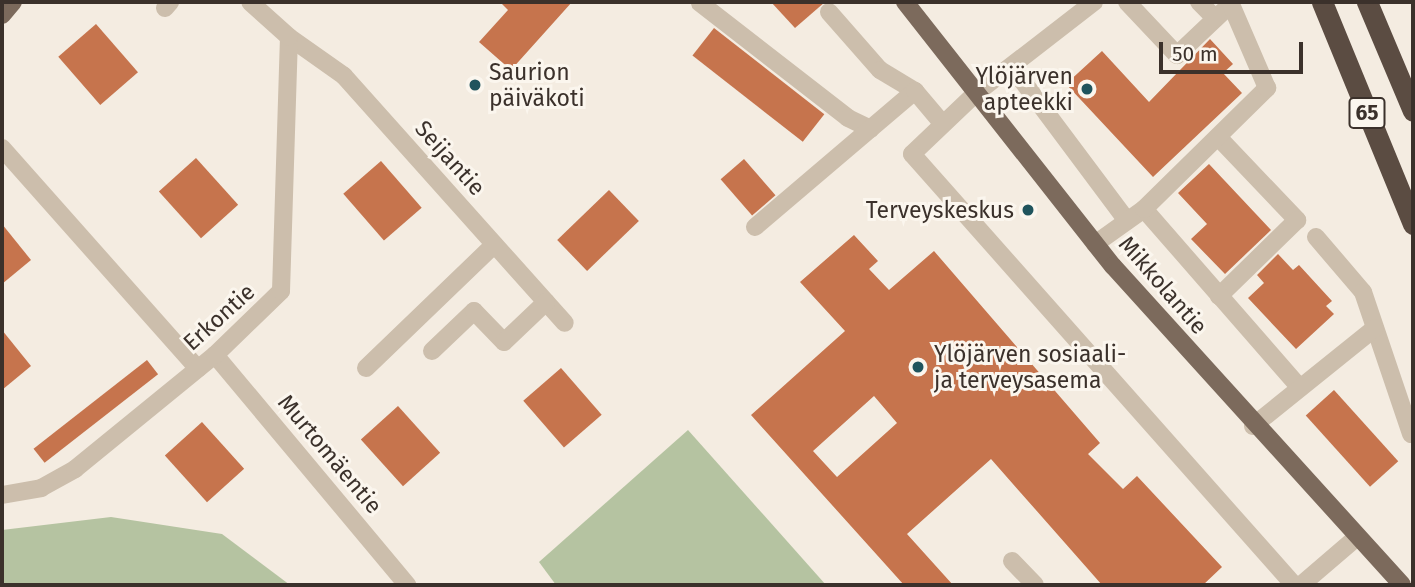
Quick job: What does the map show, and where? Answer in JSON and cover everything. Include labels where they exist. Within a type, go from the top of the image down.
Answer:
[{"type":"highway","name":"65","points":[[1322,2],[1413,224]]},
{"type":"highway","name":"65","points":[[1367,2],[1413,111]]},
{"type":"main road","points":[[2,15],[13,2]]},
{"type":"main road","name":"Mikkolantie","points":[[905,2],[1095,244],[1254,426],[1402,585]]},
{"type":"street","points":[[250,2],[289,37]]},
{"type":"street","points":[[1094,2],[975,94],[912,153],[1294,585]]},
{"type":"street","points":[[1095,244],[1144,209],[1267,88],[1230,3],[1177,55],[1127,2]]},
{"type":"street","points":[[1199,2],[1215,18]]},
{"type":"street","points":[[700,3],[848,118],[872,129]]},
{"type":"street","points":[[830,12],[880,70],[915,91],[942,124]]},
{"type":"street","name":"Seijantie","points":[[289,37],[344,76],[565,323]]},
{"type":"street","name":"Erkontie","points":[[2,495],[41,488],[75,469],[215,355],[274,303],[285,277],[284,90],[289,37]]},
{"type":"street","points":[[1012,67],[1127,222]]},
{"type":"street","points":[[755,227],[915,91]]},
{"type":"street","points":[[1218,137],[1297,220],[1219,296]]},
{"type":"street","points":[[2,148],[198,369]]},
{"type":"street","points":[[1144,209],[1300,388]]},
{"type":"street","points":[[1316,237],[1363,292],[1411,434]]},
{"type":"street","points":[[366,368],[495,244]]},
{"type":"street","points":[[432,351],[474,311],[505,342],[546,302]]},
{"type":"street","points":[[1254,426],[1375,328]]},
{"type":"street","name":"Murtomäentie","points":[[215,355],[407,585]]},
{"type":"street","points":[[1301,585],[1357,537]]},
{"type":"street","points":[[1012,561],[1035,585]]},
{"type":"green space","points":[[688,430],[826,585],[556,585],[539,562]]},
{"type":"green space","points":[[111,517],[222,534],[290,585],[2,585],[2,530]]},
{"type":"building","points":[[500,2],[572,2],[511,70],[479,42],[508,10]]},
{"type":"building","points":[[771,2],[825,2],[795,28]]},
{"type":"building","points":[[96,24],[138,72],[100,105],[58,57]]},
{"type":"building","points":[[714,28],[824,114],[803,142],[692,56]]},
{"type":"building","points":[[1210,39],[1233,64],[1223,73],[1242,93],[1153,177],[1066,84],[1102,51],[1149,102]]},
{"type":"building","points":[[196,158],[238,205],[201,238],[159,191]]},
{"type":"building","points":[[744,159],[775,195],[752,216],[721,179]]},
{"type":"building","points":[[381,161],[422,208],[384,241],[343,194]]},
{"type":"building","points":[[1209,164],[1271,230],[1225,274],[1191,239],[1207,224],[1178,193]]},
{"type":"building","points":[[609,190],[639,221],[587,271],[557,240]]},
{"type":"building","points":[[2,224],[31,260],[2,284]]},
{"type":"building","points":[[854,235],[878,261],[869,269],[889,290],[934,251],[1100,443],[1088,454],[1123,489],[1137,476],[1222,567],[1203,585],[1102,585],[991,459],[907,534],[953,585],[904,585],[751,415],[845,331],[800,282]],"holes":[[[874,396],[897,423],[837,477],[813,451]]]},
{"type":"building","points":[[1278,254],[1293,270],[1299,265],[1332,301],[1326,306],[1334,314],[1296,349],[1248,298],[1264,283],[1257,275]]},
{"type":"building","points":[[2,330],[31,366],[2,390]]},
{"type":"building","points":[[147,360],[158,374],[45,463],[34,449]]},
{"type":"building","points":[[561,368],[602,415],[564,448],[523,401]]},
{"type":"building","points":[[1334,390],[1398,461],[1370,487],[1306,415]]},
{"type":"building","points":[[398,406],[440,453],[403,486],[361,439]]},
{"type":"building","points":[[202,422],[244,469],[207,502],[165,455]]},
{"type":"place","name":"Saurion päiväkoti","points":[[475,85]]},
{"type":"place","name":"Ylöjärven apteekki","points":[[1087,89]]},
{"type":"place","name":"Terveyskeskus","points":[[1028,210]]},
{"type":"place","name":"Ylöjärven sosiaali- ja terveysasema","points":[[918,367]]}]
